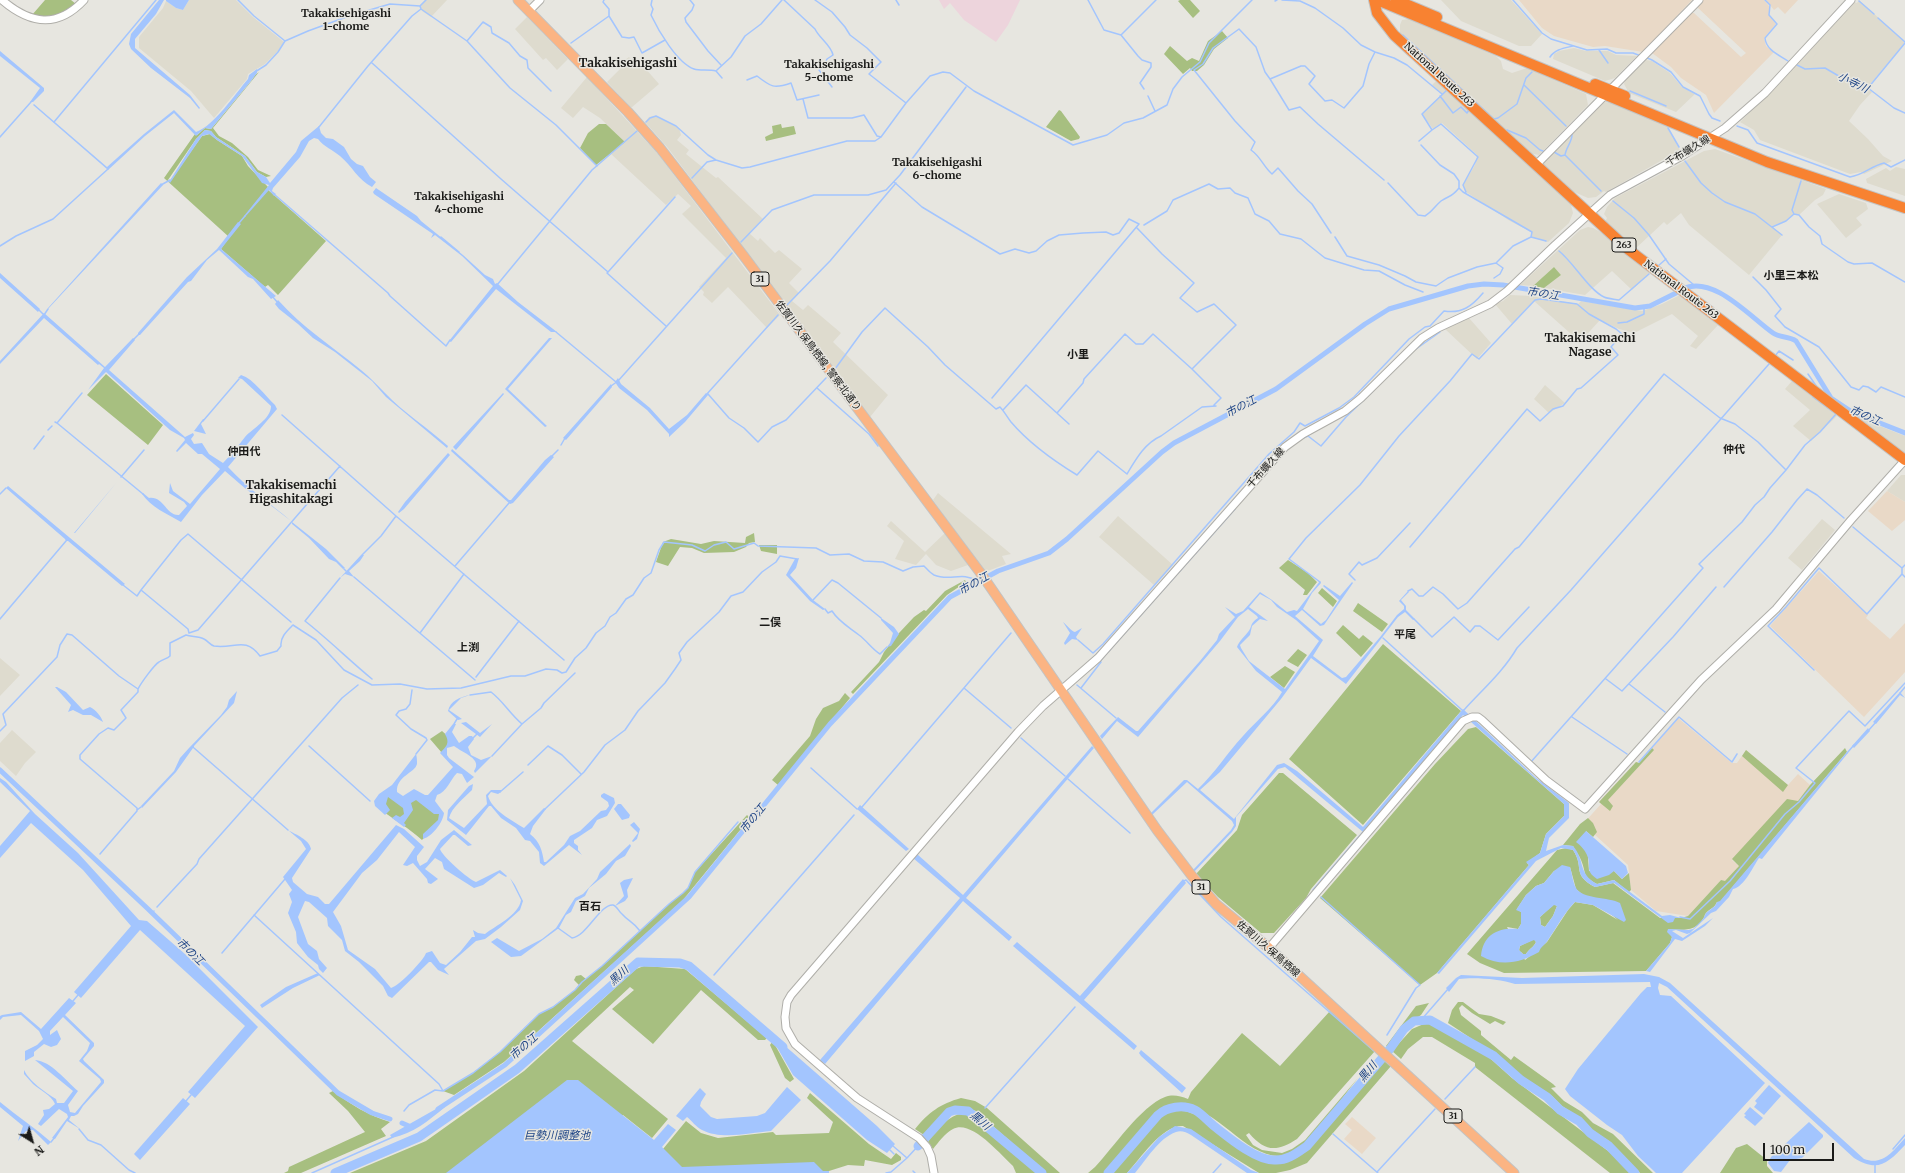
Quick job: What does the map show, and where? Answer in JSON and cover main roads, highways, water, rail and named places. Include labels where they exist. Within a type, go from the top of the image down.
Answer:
[{"type":"highway","name":"National Route 263","points":[[1375,0],[1607,92]]},
{"type":"highway","name":"National Route 263","points":[[1375,0],[1377,13],[1386,27],[1536,165],[1656,272],[1905,460]]},
{"type":"highway","name":"National Route 263","points":[[1396,0],[1766,162],[1905,208]]},
{"type":"highway","name":"National Route 263","points":[[1711,137],[1905,202]]},
{"type":"main road","name":"佐賀川久保鳥栖線, 警察北通り","points":[[518,0],[628,112],[660,148],[747,261],[984,578],[1061,691]]},
{"type":"main road","name":"佐賀川久保鳥栖線","points":[[1061,691],[1157,830],[1192,876],[1216,904],[1269,948],[1514,1173]]},
{"type":"water","points":[[159,0],[164,0],[156,14],[135,39],[135,48],[190,95],[200,108],[199,109],[190,98],[151,68],[131,49],[129,44],[131,34]]},
{"type":"water","points":[[166,0],[189,0],[183,10],[176,8]]},
{"type":"water","points":[[0,51],[44,88],[44,91],[33,102],[30,102],[40,88],[0,56]]},
{"type":"water","points":[[257,69],[257,73],[251,81],[211,129],[205,128],[196,136],[174,113],[145,136],[108,170],[33,105],[34,104],[107,167],[174,110],[196,132],[203,129],[217,117],[248,79],[249,75]]},
{"type":"water","points":[[319,126],[321,133],[326,138],[333,139],[344,147],[351,159],[357,164],[363,166],[370,177],[376,182],[372,187],[363,181],[340,156],[318,139],[314,138],[309,141],[300,157],[273,188],[272,191],[276,194],[274,196],[269,190],[245,217],[244,216],[269,185],[262,183],[242,156],[209,134],[202,136],[170,183],[169,182],[196,139],[205,130],[211,131],[216,137],[245,156],[257,172],[266,177],[270,183],[296,152],[301,141]]},
{"type":"water","points":[[161,183],[163,185],[48,309],[48,308]]},
{"type":"water","points":[[376,188],[417,216],[485,275],[493,279],[495,284],[497,283],[518,302],[557,332],[551,332],[496,289],[451,342],[449,341],[493,286],[462,256],[435,235],[431,238],[433,234],[374,194],[373,192]]},
{"type":"water","points":[[238,222],[241,224],[221,249],[276,296],[271,299],[253,279],[248,277],[219,250],[207,260],[191,281],[188,282],[140,335],[138,335],[138,333],[187,277],[217,249]]},
{"type":"water","points":[[0,273],[40,309],[38,312],[0,278]]},
{"type":"water","points":[[278,300],[297,319],[364,373],[400,407],[448,446],[447,448],[386,397],[372,381],[335,352],[313,338],[279,309],[275,304]]},
{"type":"water","points":[[44,313],[105,367],[133,338],[135,340],[109,370],[185,437],[193,433],[194,435],[191,439],[194,444],[202,443],[209,454],[223,463],[245,437],[265,419],[270,411],[271,406],[242,379],[238,378],[241,375],[250,380],[275,405],[277,409],[228,467],[251,489],[291,521],[269,504],[247,490],[225,471],[202,495],[181,522],[150,503],[142,494],[143,493],[149,498],[158,500],[171,512],[179,515],[187,506],[184,502],[169,493],[170,483],[173,491],[190,504],[220,469],[202,454],[198,454],[186,443],[177,452],[176,451],[185,440],[184,438],[170,430],[106,372],[88,390],[104,368],[99,364],[98,365],[44,318],[0,364],[0,361]]},
{"type":"water","points":[[549,338],[552,338],[508,389],[547,426],[545,427],[505,389]]},
{"type":"water","points":[[618,378],[621,384],[650,408],[669,429],[687,415],[706,393],[708,395],[685,422],[669,437],[669,434],[647,410],[619,388],[615,382]]},
{"type":"water","points":[[611,384],[612,387],[566,440],[563,438]]},
{"type":"water","points":[[503,393],[504,394],[456,450],[453,447]]},
{"type":"water","points":[[203,419],[205,419],[201,424],[206,434],[194,431]]},
{"type":"water","points":[[452,449],[509,500],[511,500],[545,460],[551,455],[554,457],[513,503],[510,504],[451,451]]},
{"type":"water","points":[[448,453],[450,455],[399,513],[398,512],[405,502]]},
{"type":"water","points":[[117,482],[75,533],[74,533]]},
{"type":"water","points":[[8,486],[125,584],[122,586],[68,541],[66,541],[6,488]]},
{"type":"water","points":[[292,522],[326,549],[345,568],[343,569],[336,562],[329,559],[309,538],[292,524]]},
{"type":"water","points":[[361,555],[364,555],[349,571],[354,577],[345,574],[340,578]]},
{"type":"water","points":[[799,558],[796,568],[790,575],[813,600],[825,609],[823,610],[810,601],[786,575],[795,559]]},
{"type":"water","points":[[1320,581],[1321,583],[1312,593],[1303,609],[1321,624],[1326,620],[1339,600],[1323,586],[1324,585],[1340,596],[1352,582],[1353,583],[1324,625],[1320,626],[1302,610],[1295,616],[1323,640],[1313,656],[1342,678],[1346,677],[1397,615],[1404,609],[1404,606],[1399,601],[1408,591],[1409,592],[1401,600],[1406,606],[1406,610],[1415,619],[1413,620],[1405,612],[1398,617],[1346,684],[1311,658],[1281,699],[1220,772],[1200,790],[1234,819],[1277,765],[1284,763],[1297,771],[1363,827],[1463,709],[1535,777],[1569,803],[1569,818],[1549,838],[1546,851],[1563,845],[1573,846],[1577,851],[1587,876],[1597,884],[1614,880],[1662,916],[1670,915],[1681,918],[1675,918],[1673,922],[1668,923],[1614,883],[1595,887],[1583,878],[1573,850],[1561,848],[1536,861],[1439,974],[1437,973],[1529,865],[1526,862],[1540,853],[1546,834],[1564,816],[1564,804],[1463,715],[1363,832],[1285,767],[1278,769],[1236,817],[1236,826],[1232,832],[1194,872],[1193,870],[1231,830],[1234,825],[1232,821],[1187,782],[1152,815],[1151,813],[1184,780],[1187,780],[1198,789],[1248,730],[1274,704],[1282,692],[1256,671],[1237,647],[1252,623],[1258,618],[1257,616],[1248,609],[1238,617],[1220,641],[1138,737],[1117,721],[1102,739],[1100,736],[1118,717],[1138,731],[1200,661],[1217,640],[1219,634],[1235,617],[1225,607],[1236,614],[1243,611],[1260,592],[1272,600],[1287,612],[1294,610],[1297,611]],"holes":[[[1260,594],[1271,600],[1277,607],[1296,620],[1319,641],[1285,689],[1249,661],[1240,645],[1250,635],[1252,626],[1260,619],[1268,621],[1249,607]]]},
{"type":"water","points":[[881,618],[894,627],[899,634],[891,646],[887,647],[893,633],[881,620]]},
{"type":"water","points":[[1063,622],[1075,632],[1082,628],[1076,637],[1078,640],[1072,639],[1065,645],[1064,643],[1070,633]]},
{"type":"water","points":[[55,687],[66,692],[83,710],[90,707],[100,715],[103,722],[91,715],[83,715],[73,710],[68,712],[71,705]]},
{"type":"water","points":[[237,691],[234,703],[194,746],[176,772],[142,808],[141,806],[174,771],[180,758],[221,715],[227,707],[229,700]]},
{"type":"water","points":[[1900,692],[1905,698],[1900,695],[1876,724],[1873,722]]},
{"type":"water","points":[[470,695],[461,698],[449,710],[462,719],[458,720],[448,711],[449,708],[456,700],[463,697]]},
{"type":"water","points":[[466,722],[480,733],[492,724],[480,737],[461,723]]},
{"type":"water","points":[[453,724],[456,724],[452,732],[459,743],[469,736],[472,736],[474,739],[468,747],[471,755],[481,760],[492,756],[475,773],[476,763],[471,757],[454,746],[447,748],[447,755],[449,758],[474,777],[467,783],[462,774],[457,773],[446,789],[437,795],[435,801],[444,813],[443,817],[434,832],[423,839],[423,834],[438,820],[439,814],[434,814],[416,800],[411,803],[413,810],[404,823],[406,825],[404,827],[392,818],[396,815],[400,817],[404,814],[403,808],[388,797],[386,804],[390,810],[385,815],[375,806],[374,801],[379,794],[392,785],[416,754],[416,767],[402,778],[397,787],[397,792],[403,796],[414,789],[428,795],[453,767],[440,753],[447,744],[445,734]]},
{"type":"water","points":[[1868,728],[1870,731],[1854,748],[1852,746]]},
{"type":"water","points":[[1092,746],[1094,748],[966,898],[1012,937],[1009,941],[963,901],[825,1064],[820,1060],[960,898],[913,858],[917,854],[963,895]]},
{"type":"water","points":[[1847,752],[1848,753],[1762,859],[1759,858],[1741,885],[1733,889],[1729,897],[1716,911],[1711,913],[1690,933],[1687,934],[1676,930],[1672,931],[1683,938],[1713,918],[1705,926],[1682,941],[1675,939],[1650,972],[1646,971],[1670,943],[1672,937],[1667,932],[1668,929],[1693,929],[1703,919],[1706,913],[1720,901]]},
{"type":"water","points":[[0,778],[6,782],[35,814],[78,853],[139,920],[147,921],[185,954],[258,1027],[195,1098],[188,1092],[245,1026],[140,930],[81,998],[74,992],[131,926],[83,870],[31,823],[0,858],[0,846],[30,811],[0,782]]},
{"type":"water","points":[[473,784],[472,790],[455,806],[449,818],[464,828],[487,804],[486,795],[491,790],[501,790],[498,794],[491,792],[488,796],[493,806],[513,822],[524,828],[544,808],[546,809],[533,826],[530,834],[540,846],[544,862],[546,862],[564,845],[570,836],[580,831],[601,811],[606,810],[609,806],[608,802],[601,797],[601,795],[604,793],[614,798],[615,803],[607,816],[597,820],[592,828],[574,840],[574,843],[578,846],[578,850],[582,855],[569,845],[544,866],[540,863],[539,852],[530,841],[525,840],[516,828],[501,818],[491,806],[489,806],[466,835],[447,820],[448,810],[469,786]]},
{"type":"water","points":[[618,804],[621,804],[630,815],[629,818],[622,820],[614,809]]},
{"type":"water","points":[[860,805],[909,849],[906,851],[857,809]]},
{"type":"water","points":[[634,822],[640,829],[637,839],[633,842],[632,841],[638,833],[630,825]]},
{"type":"water","points":[[396,825],[404,829],[424,847],[417,856],[420,866],[427,862],[441,840],[454,830],[472,845],[468,846],[453,835],[440,849],[450,862],[476,882],[500,870],[507,876],[506,877],[499,873],[483,885],[474,888],[444,869],[442,862],[435,858],[425,869],[438,879],[431,884],[428,883],[427,879],[413,863],[407,866],[403,865],[415,847],[399,832],[377,860],[362,873],[333,912],[341,926],[348,950],[375,969],[391,988],[400,983],[411,972],[426,953],[432,951],[440,963],[446,965],[460,952],[472,937],[475,937],[473,930],[478,933],[485,934],[506,920],[516,911],[521,900],[510,878],[523,901],[520,910],[501,927],[485,939],[476,941],[444,969],[449,975],[438,970],[431,962],[429,962],[392,998],[388,996],[383,986],[359,962],[345,951],[342,940],[328,926],[327,918],[309,902],[305,901],[298,917],[308,944],[317,951],[319,959],[327,968],[323,973],[319,969],[318,965],[308,957],[297,943],[296,932],[288,913],[292,902],[289,894],[292,890],[283,877],[306,849],[301,841],[288,830],[305,840],[311,849],[292,878],[293,882],[307,894],[318,897],[325,904],[329,904]]},
{"type":"water","points":[[1586,831],[1626,866],[1628,873],[1622,879],[1614,871],[1609,875],[1597,879],[1593,876],[1589,870],[1586,853],[1576,842]]},
{"type":"water","points":[[630,844],[631,846],[625,856],[616,861],[606,874],[589,888],[585,896],[576,901],[571,912],[566,915],[559,928],[521,956],[511,957],[491,942],[497,938],[519,951],[542,939],[556,928],[575,898],[583,894],[597,879],[600,872]]},
{"type":"water","points":[[1562,865],[1570,867],[1575,886],[1579,892],[1620,903],[1626,920],[1624,922],[1593,905],[1575,902],[1564,915],[1539,952],[1525,959],[1510,962],[1496,962],[1481,956],[1482,948],[1485,942],[1493,934],[1504,929],[1518,929],[1521,924],[1521,912],[1516,910],[1526,895],[1536,886],[1544,883],[1554,871]],"holes":[[[1554,905],[1557,906],[1553,916],[1545,927],[1541,925],[1540,917]],[[1534,940],[1536,942],[1535,944],[1526,954],[1523,954],[1519,950],[1520,946]]]},
{"type":"water","points":[[633,878],[627,890],[628,897],[625,901],[615,906],[624,896],[620,883],[624,880]]},
{"type":"water","points":[[1183,879],[1186,883],[1084,1000],[1137,1046],[1134,1050],[1013,946],[1017,942],[1080,996]]},
{"type":"water","points":[[318,973],[320,975],[293,988],[262,1008],[260,1005],[286,987]]},
{"type":"water","points":[[1644,974],[1659,977],[1670,983],[1864,1159],[1871,1161],[1882,1159],[1892,1152],[1905,1138],[1905,1145],[1893,1157],[1882,1164],[1870,1165],[1854,1158],[1667,987],[1659,983],[1658,988],[1660,995],[1671,996],[1765,1083],[1682,1173],[1656,1173],[1638,1156],[1622,1135],[1570,1096],[1565,1089],[1578,1069],[1641,993],[1647,987],[1651,987],[1650,982],[1515,984],[1480,978],[1465,978],[1459,979],[1449,992],[1446,988],[1461,975],[1522,978]]},
{"type":"water","points":[[69,998],[76,1003],[65,1015],[94,1043],[94,1046],[83,1059],[104,1080],[104,1083],[83,1106],[78,1114],[71,1116],[69,1120],[80,1129],[67,1121],[55,1139],[52,1138],[68,1117],[67,1114],[59,1109],[41,1126],[38,1124],[44,1115],[43,1110],[49,1109],[55,1104],[32,1083],[24,1074],[24,1070],[34,1082],[56,1099],[57,1103],[64,1103],[73,1091],[35,1060],[47,1064],[58,1072],[78,1091],[68,1105],[70,1112],[75,1113],[101,1082],[100,1079],[79,1061],[87,1051],[90,1043],[63,1017],[50,1031],[50,1035],[57,1030],[61,1039],[57,1045],[51,1047],[44,1044],[34,1052],[34,1056],[25,1061],[25,1051],[37,1045],[43,1039],[39,1031],[21,1015],[3,1017],[0,1020],[0,1016],[21,1012],[41,1029]]},
{"type":"water","points":[[776,1038],[877,1126],[895,1144],[887,1153],[867,1140],[793,1075],[774,1042]]},
{"type":"water","points":[[1141,1050],[1186,1088],[1182,1093],[1141,1056],[1139,1053]]},
{"type":"water","name":"巨勢川調整池","points":[[567,1080],[578,1080],[654,1140],[668,1124],[676,1130],[662,1147],[682,1167],[814,1162],[823,1171],[829,1171],[829,1173],[446,1173]]},
{"type":"water","points":[[1769,1085],[1781,1096],[1764,1115],[1754,1107],[1757,1103],[1755,1101]]},
{"type":"water","points":[[787,1087],[801,1100],[771,1131],[735,1135],[718,1135],[702,1130],[687,1117],[683,1121],[676,1116],[700,1088],[706,1094],[700,1106],[711,1117],[717,1119],[757,1116],[765,1113]]},
{"type":"water","points":[[183,1098],[190,1104],[140,1160],[134,1154]]},
{"type":"water","points":[[0,1102],[51,1142],[48,1145],[33,1130],[26,1131],[18,1141],[23,1126],[0,1107]]},
{"type":"water","points":[[443,1105],[445,1107],[427,1122],[414,1130],[392,1138],[390,1135]]},
{"type":"water","points":[[1750,1107],[1763,1118],[1755,1126],[1744,1117],[1746,1115],[1744,1114]]},
{"type":"water","points":[[1809,1122],[1823,1135],[1823,1137],[1802,1158],[1790,1160],[1781,1172],[1774,1171],[1768,1163],[1771,1157]]},
{"type":"water","points":[[1175,1126],[1191,1129],[1251,1170],[1259,1173],[1247,1173],[1191,1135],[1180,1131],[1170,1135],[1158,1144],[1135,1173],[1127,1173],[1159,1137]]},
{"type":"waterway","points":[[54,122],[156,0]]},
{"type":"waterway","points":[[238,0],[254,16],[285,41]]},
{"type":"waterway","points":[[319,127],[368,66],[412,16],[421,9],[420,6],[426,0]]},
{"type":"waterway","points":[[571,43],[609,16],[609,9],[603,2],[604,0]]},
{"type":"waterway","points":[[652,0],[651,5],[653,9],[651,15],[663,37],[681,60],[694,69],[716,71],[722,78]]},
{"type":"waterway","points":[[690,0],[694,5],[692,10],[685,18],[686,22],[708,51],[721,65]]},
{"type":"waterway","points":[[717,70],[731,57],[745,36],[761,24],[782,0]]},
{"type":"waterway","points":[[784,0],[815,29],[832,51],[833,55],[827,59],[819,70],[832,87]]},
{"type":"waterway","points":[[815,0],[832,12],[850,35],[867,48],[881,62],[869,74],[906,103]]},
{"type":"waterway","points":[[896,0],[899,5]]},
{"type":"waterway","points":[[1088,0],[1104,30],[1121,35],[1142,60],[1151,63],[1151,67],[1140,83],[1144,89]]},
{"type":"waterway","points":[[1121,35],[1156,0]]},
{"type":"waterway","points":[[646,122],[650,118],[656,116],[676,126],[708,155],[716,160],[742,168],[750,167],[847,141],[875,141],[881,137],[906,103],[930,76],[943,72],[950,73],[974,91],[1073,145],[1107,135],[1124,123],[1143,118],[1167,105],[1173,89],[1182,77],[1200,62],[1209,43],[1252,0]]},
{"type":"waterway","points":[[1282,0],[1300,1],[1315,8],[1343,28],[1361,45],[1375,52]]},
{"type":"waterway","points":[[1513,0],[1542,33],[1551,39],[1587,50],[1607,49],[1616,53],[1633,53],[1641,56]]},
{"type":"waterway","name":"小寺川","points":[[1765,0],[1770,5],[1769,15],[1777,24],[1765,38],[1766,42],[1770,49],[1788,61]]},
{"type":"waterway","points":[[1859,1],[1874,14]]},
{"type":"waterway","points":[[255,72],[266,65],[278,52],[285,41],[308,31],[349,16],[390,4],[420,6]]},
{"type":"waterway","points":[[421,9],[467,41],[510,88],[556,125],[597,166]]},
{"type":"waterway","points":[[609,16],[622,37],[634,37],[642,53],[665,40]]},
{"type":"waterway","points":[[1878,18],[1905,42]]},
{"type":"waterway","points":[[467,41],[483,22],[491,27],[492,33],[509,43],[520,56],[527,60],[528,68],[551,91]]},
{"type":"waterway","points":[[1194,70],[1203,64],[1213,48],[1239,29],[1256,47],[1265,72],[1270,79],[1301,66],[1305,66],[1315,76],[1309,84],[1325,101],[1332,100],[1344,108],[1363,86],[1369,64],[1375,52],[1394,58],[1407,65],[1442,94]]},
{"type":"waterway","points":[[1403,35],[1494,119],[1498,118],[1517,104],[1526,78],[1532,72]]},
{"type":"waterway","points":[[1868,88],[1905,43]]},
{"type":"waterway","points":[[1550,57],[1557,51],[1573,46]]},
{"type":"waterway","points":[[1599,50],[1608,63]]},
{"type":"waterway","points":[[1645,57],[1671,72],[1683,87],[1700,96],[1712,118],[1720,121]]},
{"type":"waterway","points":[[372,63],[501,179],[608,272],[607,273],[666,326]]},
{"type":"waterway","name":"小寺川","points":[[1797,65],[1805,69],[1825,68],[1849,82],[1868,88],[1894,108],[1905,113]]},
{"type":"waterway","points":[[1194,70],[1235,121],[1255,142],[1251,150],[1266,168],[1272,174],[1278,168],[1298,191],[1312,204],[1331,233]]},
{"type":"waterway","points":[[747,80],[757,76],[769,85],[773,86],[791,83],[797,100],[819,95]]},
{"type":"waterway","points":[[1270,79],[1289,110],[1300,107],[1384,180]]},
{"type":"waterway","points":[[1524,85],[1566,126]]},
{"type":"waterway","points":[[741,242],[772,210],[814,195],[868,195],[886,190],[900,175],[966,87]]},
{"type":"waterway","points":[[1419,141],[1432,130],[1422,114],[1447,90]]},
{"type":"waterway","points":[[1630,91],[1666,106]]},
{"type":"waterway","points":[[1148,96],[1155,111]]},
{"type":"waterway","points":[[1440,96],[1453,113],[1461,107],[1467,113],[1469,110]]},
{"type":"waterway","points":[[803,99],[808,118],[852,118],[864,115],[877,136],[881,137]]},
{"type":"waterway","points":[[0,137],[31,102]]},
{"type":"waterway","points":[[1432,130],[1441,124],[1478,157],[1463,185],[1466,192]]},
{"type":"waterway","points":[[1737,126],[1748,130],[1757,143],[1850,177],[1879,164],[1884,163],[1891,167],[1905,160]]},
{"type":"waterway","points":[[1668,128],[1679,147]]},
{"type":"waterway","points":[[1507,130],[1526,138],[1543,151]]},
{"type":"waterway","points":[[497,285],[592,170],[637,131]]},
{"type":"waterway","points":[[1572,133],[1565,155],[1601,191]]},
{"type":"waterway","points":[[1421,145],[1440,165],[1454,174],[1459,181],[1459,188],[1463,192],[1532,232],[1531,237],[1513,246],[1496,263]]},
{"type":"waterway","points":[[1554,152],[1561,156],[1565,155]]},
{"type":"waterway","points":[[692,178],[707,162],[716,160]]},
{"type":"waterway","points":[[1685,161],[1701,183],[1712,193],[1725,202],[1755,214],[1782,235]]},
{"type":"waterway","points":[[0,246],[16,236],[53,219],[108,169]]},
{"type":"waterway","points":[[161,185],[170,180]]},
{"type":"waterway","points":[[1794,214],[1792,210],[1801,181]]},
{"type":"waterway","points":[[894,182],[922,207],[1000,254],[1015,249],[1029,253],[1036,251],[1047,241],[1059,235],[1106,232],[1113,235],[1119,233],[1129,219],[1139,224],[992,398]]},
{"type":"waterway","points":[[787,305],[830,261],[896,183]]},
{"type":"waterway","points":[[1388,183],[1418,215],[1425,216],[1430,213],[1441,201],[1452,195],[1459,188]]},
{"type":"waterway","points":[[1144,225],[1167,211],[1173,200],[1209,184],[1218,189],[1230,188],[1235,193],[1248,198],[1255,214],[1269,221],[1280,234],[1301,239],[1325,258],[1364,270],[1379,271],[1405,285],[1423,292]]},
{"type":"waterway","points":[[275,195],[388,293],[446,346],[450,340]]},
{"type":"waterway","points":[[608,272],[675,197]]},
{"type":"waterway","points":[[1613,201],[1634,218],[1649,235],[1669,264],[1694,285]]},
{"type":"waterway","points":[[1772,227],[1786,221],[1794,214],[1799,215],[1809,227],[1820,236],[1822,244],[1848,262],[1854,264],[1872,263],[1905,282]]},
{"type":"waterway","points":[[239,223],[245,216]]},
{"type":"waterway","points":[[1137,228],[1162,254],[1194,283],[1180,298],[1197,312],[1214,304],[1236,325],[1192,369]]},
{"type":"waterway","points":[[441,237],[459,252]]},
{"type":"waterway","points":[[1335,237],[1347,256],[1379,265],[1416,282],[1436,286],[1448,278],[1477,267],[1496,263],[1503,268],[1500,274],[1494,278]]},
{"type":"waterway","points":[[1531,237],[1546,241]]},
{"type":"waterway","points":[[1559,251],[1598,293],[1607,298],[1619,300],[1649,274]]},
{"type":"waterway","points":[[611,386],[618,381],[732,253]]},
{"type":"waterway","points":[[1658,266],[1666,259]]},
{"type":"waterway","points":[[1753,277],[1766,290],[1781,309],[1775,316],[1785,327],[1819,347],[1851,387],[1859,390],[1863,386],[1876,392],[1881,387],[1905,397]]},
{"type":"waterway","name":"市の江","points":[[438,1109],[505,1065],[689,897],[830,724],[950,597],[998,571],[1049,553],[1067,539],[1162,452],[1174,443],[1276,389],[1365,324],[1389,309],[1468,286],[1484,284],[1503,285],[1635,308],[1650,306],[1676,293]]},
{"type":"waterway","name":"市の江","points":[[1683,289],[1695,286],[1707,287],[1719,292],[1773,333],[1796,341],[1831,398],[1852,412],[1905,433]]},
{"type":"waterway","points":[[1078,640],[1093,653],[1103,644],[1269,454],[1294,432],[1300,423],[1305,426],[1339,408],[1354,397],[1409,339],[1425,327],[1430,326],[1444,311],[1450,312],[1466,308],[1475,302],[1483,293]]},
{"type":"waterway","points":[[272,296],[278,303]]},
{"type":"waterway","points":[[1320,582],[1289,559],[1306,538],[1360,485],[1399,436],[1450,381],[1472,354],[1479,359],[1535,300],[1541,299],[1577,304],[1589,314],[1622,334],[1611,347],[1618,355],[1581,388],[1577,389],[1563,406],[1553,409],[1540,421],[1527,409],[1410,547]]},
{"type":"waterway","points":[[1618,323],[1627,322],[1644,314],[1644,307]]},
{"type":"waterway","points":[[835,369],[862,332],[885,308],[928,347],[945,365],[996,409],[1000,407],[1018,430],[1034,444],[1051,458],[1077,475],[1098,451],[1127,474],[1141,452],[1155,439],[1202,407],[1216,406]]},
{"type":"waterway","points":[[39,310],[44,315],[48,309]]},
{"type":"waterway","points":[[706,395],[778,315]]},
{"type":"waterway","points":[[556,332],[616,382]]},
{"type":"waterway","points":[[1416,349],[1440,332]]},
{"type":"waterway","points":[[133,340],[139,334]]},
{"type":"waterway","points":[[1057,413],[1083,383],[1084,379],[1125,334],[1136,344],[1143,344],[1153,334],[1192,369],[1221,398],[1214,405]]},
{"type":"waterway","points":[[1775,356],[1779,351],[1793,360]]},
{"type":"waterway","points":[[1464,710],[1499,673],[1517,648],[1571,590],[1769,364]]},
{"type":"waterway","points":[[1408,591],[1412,589],[1419,596],[1423,596],[1433,587],[1443,594],[1458,609],[1467,603],[1515,549],[1519,547],[1664,374],[1720,418],[1735,424],[1758,442],[1786,470]]},
{"type":"waterway","points":[[1808,374],[1817,387]]},
{"type":"waterway","points":[[708,394],[729,418],[744,428],[758,442],[772,427],[786,420],[826,378]]},
{"type":"waterway","points":[[203,421],[239,379]]},
{"type":"waterway","points":[[1003,410],[1026,385],[1069,424]]},
{"type":"waterway","points":[[817,388],[869,434],[878,446]]},
{"type":"waterway","points":[[1303,438],[1308,436],[1321,446],[1346,417],[1373,391]]},
{"type":"waterway","points":[[55,422],[57,423],[82,393]]},
{"type":"waterway","points":[[1530,763],[1703,568],[1699,564],[1742,522],[1805,445],[1820,432],[1836,414],[1813,397]]},
{"type":"waterway","points":[[282,415],[396,516],[381,536],[362,555]]},
{"type":"waterway","points":[[57,423],[143,494]]},
{"type":"waterway","points":[[48,430],[52,426]]},
{"type":"waterway","points":[[34,449],[44,436]]},
{"type":"waterway","points":[[561,445],[565,438]]},
{"type":"waterway","points":[[121,477],[144,450]]},
{"type":"waterway","points":[[552,456],[558,450]]},
{"type":"waterway","points":[[123,585],[137,596],[141,590],[188,629],[189,633],[198,630],[340,466]]},
{"type":"waterway","points":[[0,494],[6,488]]},
{"type":"waterway","points":[[1724,587],[1807,489],[1817,495],[1844,518]]},
{"type":"waterway","points":[[455,566],[509,503]]},
{"type":"waterway","points":[[1081,688],[1101,662],[1100,661],[1235,509]]},
{"type":"waterway","points":[[396,516],[564,660]]},
{"type":"waterway","points":[[1355,580],[1349,574],[1359,562],[1362,565],[1377,558],[1410,523]]},
{"type":"waterway","points":[[1853,527],[1902,568]]},
{"type":"waterway","points":[[141,590],[181,540],[188,534],[291,622]]},
{"type":"waterway","points":[[0,619],[66,541]]},
{"type":"waterway","points":[[0,731],[6,725],[3,714],[57,657],[60,645],[67,634],[72,635],[119,676],[138,689],[157,664],[170,656],[170,643],[186,635],[202,638],[214,646],[249,646],[260,656],[277,651],[281,646],[284,634],[293,625],[316,640],[344,670],[372,685],[400,684],[427,689],[461,688],[511,676],[525,676],[546,669],[557,670],[562,673],[566,672],[575,658],[586,648],[596,633],[605,626],[610,617],[616,613],[626,599],[633,595],[644,578],[651,573],[659,550],[664,542],[692,545],[705,551],[714,545],[726,542],[734,549],[754,543],[758,546],[816,548],[830,555],[849,554],[864,561],[883,562],[903,571],[913,567],[924,566],[930,572],[940,577],[966,577],[978,581]]},
{"type":"waterway","points":[[545,809],[584,772],[605,745],[625,730],[638,711],[665,683],[675,669],[681,660],[679,653],[687,642],[719,612],[731,596],[743,592],[762,572],[776,562],[780,556],[797,559]]},
{"type":"waterway","points":[[1814,670],[1768,626],[1819,568],[1867,614],[1902,574],[1902,568],[1905,565]]},
{"type":"waterway","points":[[420,633],[464,574]]},
{"type":"waterway","points":[[1902,574],[1905,577]]},
{"type":"waterway","points":[[354,577],[475,680]]},
{"type":"waterway","points":[[340,578],[305,621],[372,679]]},
{"type":"waterway","points":[[813,600],[832,580],[838,583],[881,618]]},
{"type":"waterway","points":[[1606,679],[1622,691],[1673,637],[1716,587]]},
{"type":"waterway","points":[[1414,619],[1432,637],[1454,617],[1470,632],[1475,626],[1480,626],[1498,640],[1529,607]]},
{"type":"waterway","points":[[825,609],[828,613],[832,611],[841,621],[862,637],[874,650],[880,654],[887,647]]},
{"type":"waterway","points":[[476,677],[519,621]]},
{"type":"waterway","points":[[862,807],[1011,633]]},
{"type":"waterway","points":[[1383,638],[1462,710]]},
{"type":"waterway","points":[[492,756],[522,724],[541,708],[544,703],[575,673]]},
{"type":"waterway","points":[[1680,917],[1690,919],[1730,881],[1785,814],[1799,802],[1815,783],[1796,768],[1849,711],[1865,726],[1905,683]]},
{"type":"waterway","points":[[1629,684],[1665,712]]},
{"type":"waterway","points":[[157,907],[197,864],[199,859],[342,698],[358,685]]},
{"type":"waterway","points":[[1077,685],[1116,718]]},
{"type":"waterway","points":[[1900,693],[1905,687]]},
{"type":"waterway","points":[[964,688],[1011,728]]},
{"type":"waterway","points":[[100,854],[137,811],[137,808],[80,759],[80,755],[99,734],[108,728],[114,730],[126,718],[121,710],[138,692],[138,689]]},
{"type":"waterway","points":[[412,690],[410,704],[406,709],[399,711],[396,715],[411,729],[426,738],[427,740],[416,754]]},
{"type":"waterway","points":[[470,695],[491,692],[522,724]]},
{"type":"waterway","points":[[1572,717],[1627,754]]},
{"type":"waterway","points":[[1639,762],[1679,717],[1732,762],[1737,754]]},
{"type":"waterway","points":[[454,724],[457,719]]},
{"type":"waterway","points":[[1868,731],[1876,722]]},
{"type":"waterway","points":[[473,738],[477,734]]},
{"type":"waterway","points":[[1021,738],[1065,776]]},
{"type":"waterway","points":[[1847,753],[1854,745]]},
{"type":"waterway","points":[[309,746],[370,801]]},
{"type":"waterway","points":[[528,765],[548,746],[562,755],[581,774]]},
{"type":"waterway","points":[[194,748],[288,830]]},
{"type":"waterway","points":[[811,768],[857,809]]},
{"type":"waterway","name":"市の江","points":[[0,770],[147,908],[338,1093],[372,1113],[390,1119]]},
{"type":"waterway","points":[[500,792],[523,772]]},
{"type":"waterway","points":[[1068,779],[1130,833]]},
{"type":"waterway","points":[[137,810],[141,807]]},
{"type":"waterway","points":[[714,975],[854,815]]},
{"type":"waterway","points":[[404,1111],[409,1105],[435,1090],[443,1091],[473,1073],[500,1052],[539,1014],[553,1007],[575,990],[582,982],[602,966],[688,888],[695,872],[738,822]]},
{"type":"waterway","points":[[1313,890],[1363,832]]},
{"type":"waterway","points":[[222,953],[285,879]]},
{"type":"waterway","points":[[1184,881],[1186,880],[1221,917],[1374,1051]]},
{"type":"waterway","points":[[1321,897],[1420,985],[1416,988],[1387,1035]]},
{"type":"waterway","points":[[558,928],[572,938],[578,936],[603,909],[613,905],[640,931]]},
{"type":"waterway","points":[[254,915],[439,1084],[443,1091]]},
{"type":"waterway","name":"黒川","points":[[335,1173],[419,1137],[517,1069],[638,962],[680,963],[689,966],[783,1047]]},
{"type":"waterway","points":[[1422,1019],[1448,989]]},
{"type":"waterway","points":[[73,1001],[78,995]]},
{"type":"waterway","points":[[985,1108],[1075,1007]]},
{"type":"waterway","name":"黒川","points":[[1108,1173],[1158,1115],[1170,1108],[1175,1107],[1185,1107],[1197,1111],[1234,1142],[1259,1156],[1274,1160],[1292,1156],[1307,1146],[1390,1049],[1404,1029],[1414,1021],[1430,1020],[1494,1056],[1521,1080],[1547,1097],[1560,1110],[1579,1121],[1590,1133],[1609,1146],[1635,1173]]},
{"type":"waterway","points":[[1445,1099],[1475,1067]]},
{"type":"waterway","points":[[186,1101],[191,1095]]},
{"type":"waterway","points":[[1377,1172],[1435,1109]]},
{"type":"waterway","name":"黒川","points":[[918,1146],[949,1112],[955,1110],[968,1111],[1042,1173]]},
{"type":"waterway","name":"市の江","points":[[402,1123],[411,1127]]},
{"type":"waterway","points":[[79,1129],[88,1140],[101,1145],[129,1170],[135,1173]]},
{"type":"waterway","points":[[1333,1134],[1378,1173]]},
{"type":"waterway","points":[[1893,1149],[1905,1135]]},
{"type":"waterway","points":[[51,1142],[55,1137]]},
{"type":"waterway","points":[[312,1173],[393,1137]]},
{"type":"waterway","points":[[893,1146],[907,1158],[918,1146]]},
{"type":"waterway","points":[[890,1150],[894,1154]]},
{"type":"waterway","points":[[886,1173],[891,1172],[907,1158]]},
{"type":"waterway","points":[[1213,1173],[1221,1164]]},
{"type":"waterway","points":[[1875,1165],[1875,1173]]},
{"type":"district","name":"Takakisehigashi 1-chome","points":[[346,20]]},
{"type":"district","name":"Takakisehigashi","points":[[628,64]]},
{"type":"district","name":"Takakisehigashi 5-chome","points":[[829,71]]},
{"type":"district","name":"Takakisehigashi 6-chome","points":[[937,169]]},
{"type":"district","name":"Takakisehigashi 4-chome","points":[[459,203]]},
{"type":"district","name":"小里三本松","points":[[1791,276]]},
{"type":"district","name":"Takakisemachi Nagase","points":[[1590,346]]},
{"type":"district","name":"小里","points":[[1078,355]]},
{"type":"district","name":"仲代","points":[[1734,450]]},
{"type":"district","name":"仲田代","points":[[244,452]]},
{"type":"district","name":"Takakisemachi Higashitakagi","points":[[291,493]]},
{"type":"district","name":"二俣","points":[[770,623]]},
{"type":"district","name":"平尾","points":[[1405,635]]},
{"type":"district","name":"上渕","points":[[468,648]]},
{"type":"district","name":"百石","points":[[590,907]]}]
